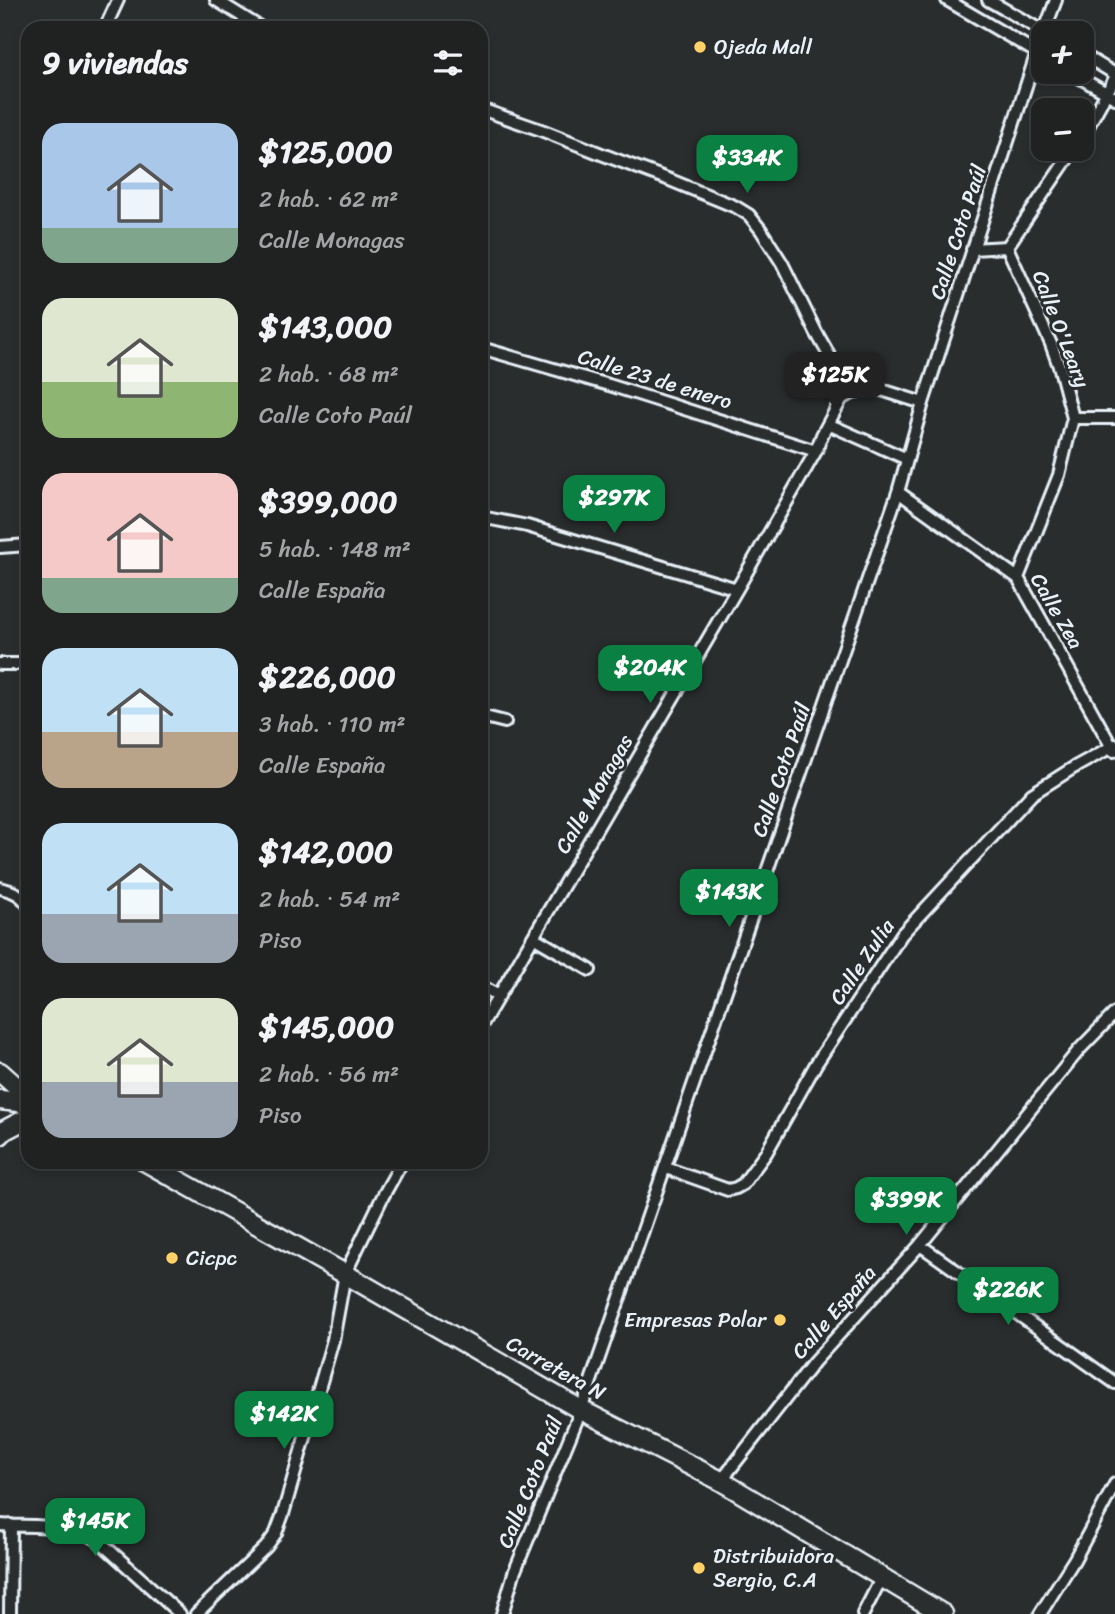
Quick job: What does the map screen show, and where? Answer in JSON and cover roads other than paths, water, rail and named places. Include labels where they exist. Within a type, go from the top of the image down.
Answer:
[{"type":"main road","points":[[0,1072],[21,1091]]},
{"type":"main road","points":[[0,1101],[21,1103]]},
{"type":"main road","points":[[0,1135],[21,1122]]},
{"type":"main road","name":"Carretera N","points":[[158,1169],[581,1409],[721,1481],[943,1614]]},
{"type":"street","points":[[108,21],[118,0]]},
{"type":"street","points":[[216,0],[250,21]]},
{"type":"street","points":[[947,0],[1031,49]]},
{"type":"street","points":[[988,0],[1031,25]]},
{"type":"street","points":[[1049,21],[1056,0]]},
{"type":"street","points":[[1094,62],[1115,76],[1111,95],[1094,120]]},
{"type":"street","name":"Calle Coto Paúl","points":[[502,1614],[514,1573],[581,1409],[666,1168],[898,492],[972,249],[1031,80]]},
{"type":"street","points":[[1091,84],[1111,95]]},
{"type":"street","points":[[488,111],[670,180],[749,215],[782,263],[836,369],[842,398],[869,386]]},
{"type":"street","points":[[972,249],[1007,247],[1066,161]]},
{"type":"street","name":"Calle O'Leary","points":[[1007,247],[1051,344],[1073,418],[1059,475],[1018,579]]},
{"type":"street","name":"Calle 23 de enero","points":[[488,350],[609,384],[816,451]]},
{"type":"street","points":[[836,369],[869,386],[923,403]]},
{"type":"street","name":"Calle Monagas","points":[[488,1014],[737,589],[816,451],[842,398]]},
{"type":"street","points":[[1073,418],[1115,418]]},
{"type":"street","points":[[828,424],[907,459]]},
{"type":"street","name":"Calle Zea","points":[[898,492],[1018,579],[1114,749]]},
{"type":"street","points":[[488,518],[527,526],[737,589]]},
{"type":"street","points":[[0,547],[21,546]]},
{"type":"street","points":[[0,664],[21,664]]},
{"type":"street","points":[[488,718],[506,722]]},
{"type":"street","name":"Calle Zulia","points":[[666,1168],[728,1190],[743,1184],[766,1153],[816,1064],[902,934],[1032,794],[1073,768],[1114,749]]},
{"type":"street","points":[[0,887],[21,895]]},
{"type":"street","points":[[533,937],[590,970]]},
{"type":"street","points":[[488,990],[499,996]]},
{"type":"street","name":"Calle España","points":[[721,1481],[814,1362],[920,1245],[1079,1050],[1115,1013]]},
{"type":"street","points":[[196,1614],[266,1547],[276,1533],[333,1340],[345,1274],[398,1169]]},
{"type":"street","points":[[920,1245],[1115,1383]]},
{"type":"street","points":[[1040,1614],[1074,1560],[1115,1484]]},
{"type":"street","points":[[10,1614],[6,1525],[76,1529],[88,1533],[180,1614]]},
{"type":"street","points":[[863,1614],[882,1577]]},
{"type":"place","name":"Ojeda Mall","points":[[700,47]]},
{"type":"place","name":"Cicpc","points":[[172,1258]]},
{"type":"place","name":"Empresas Polar","points":[[780,1320]]},
{"type":"place","name":"Distribuidora Sergio, C.A","points":[[699,1568]]}]
